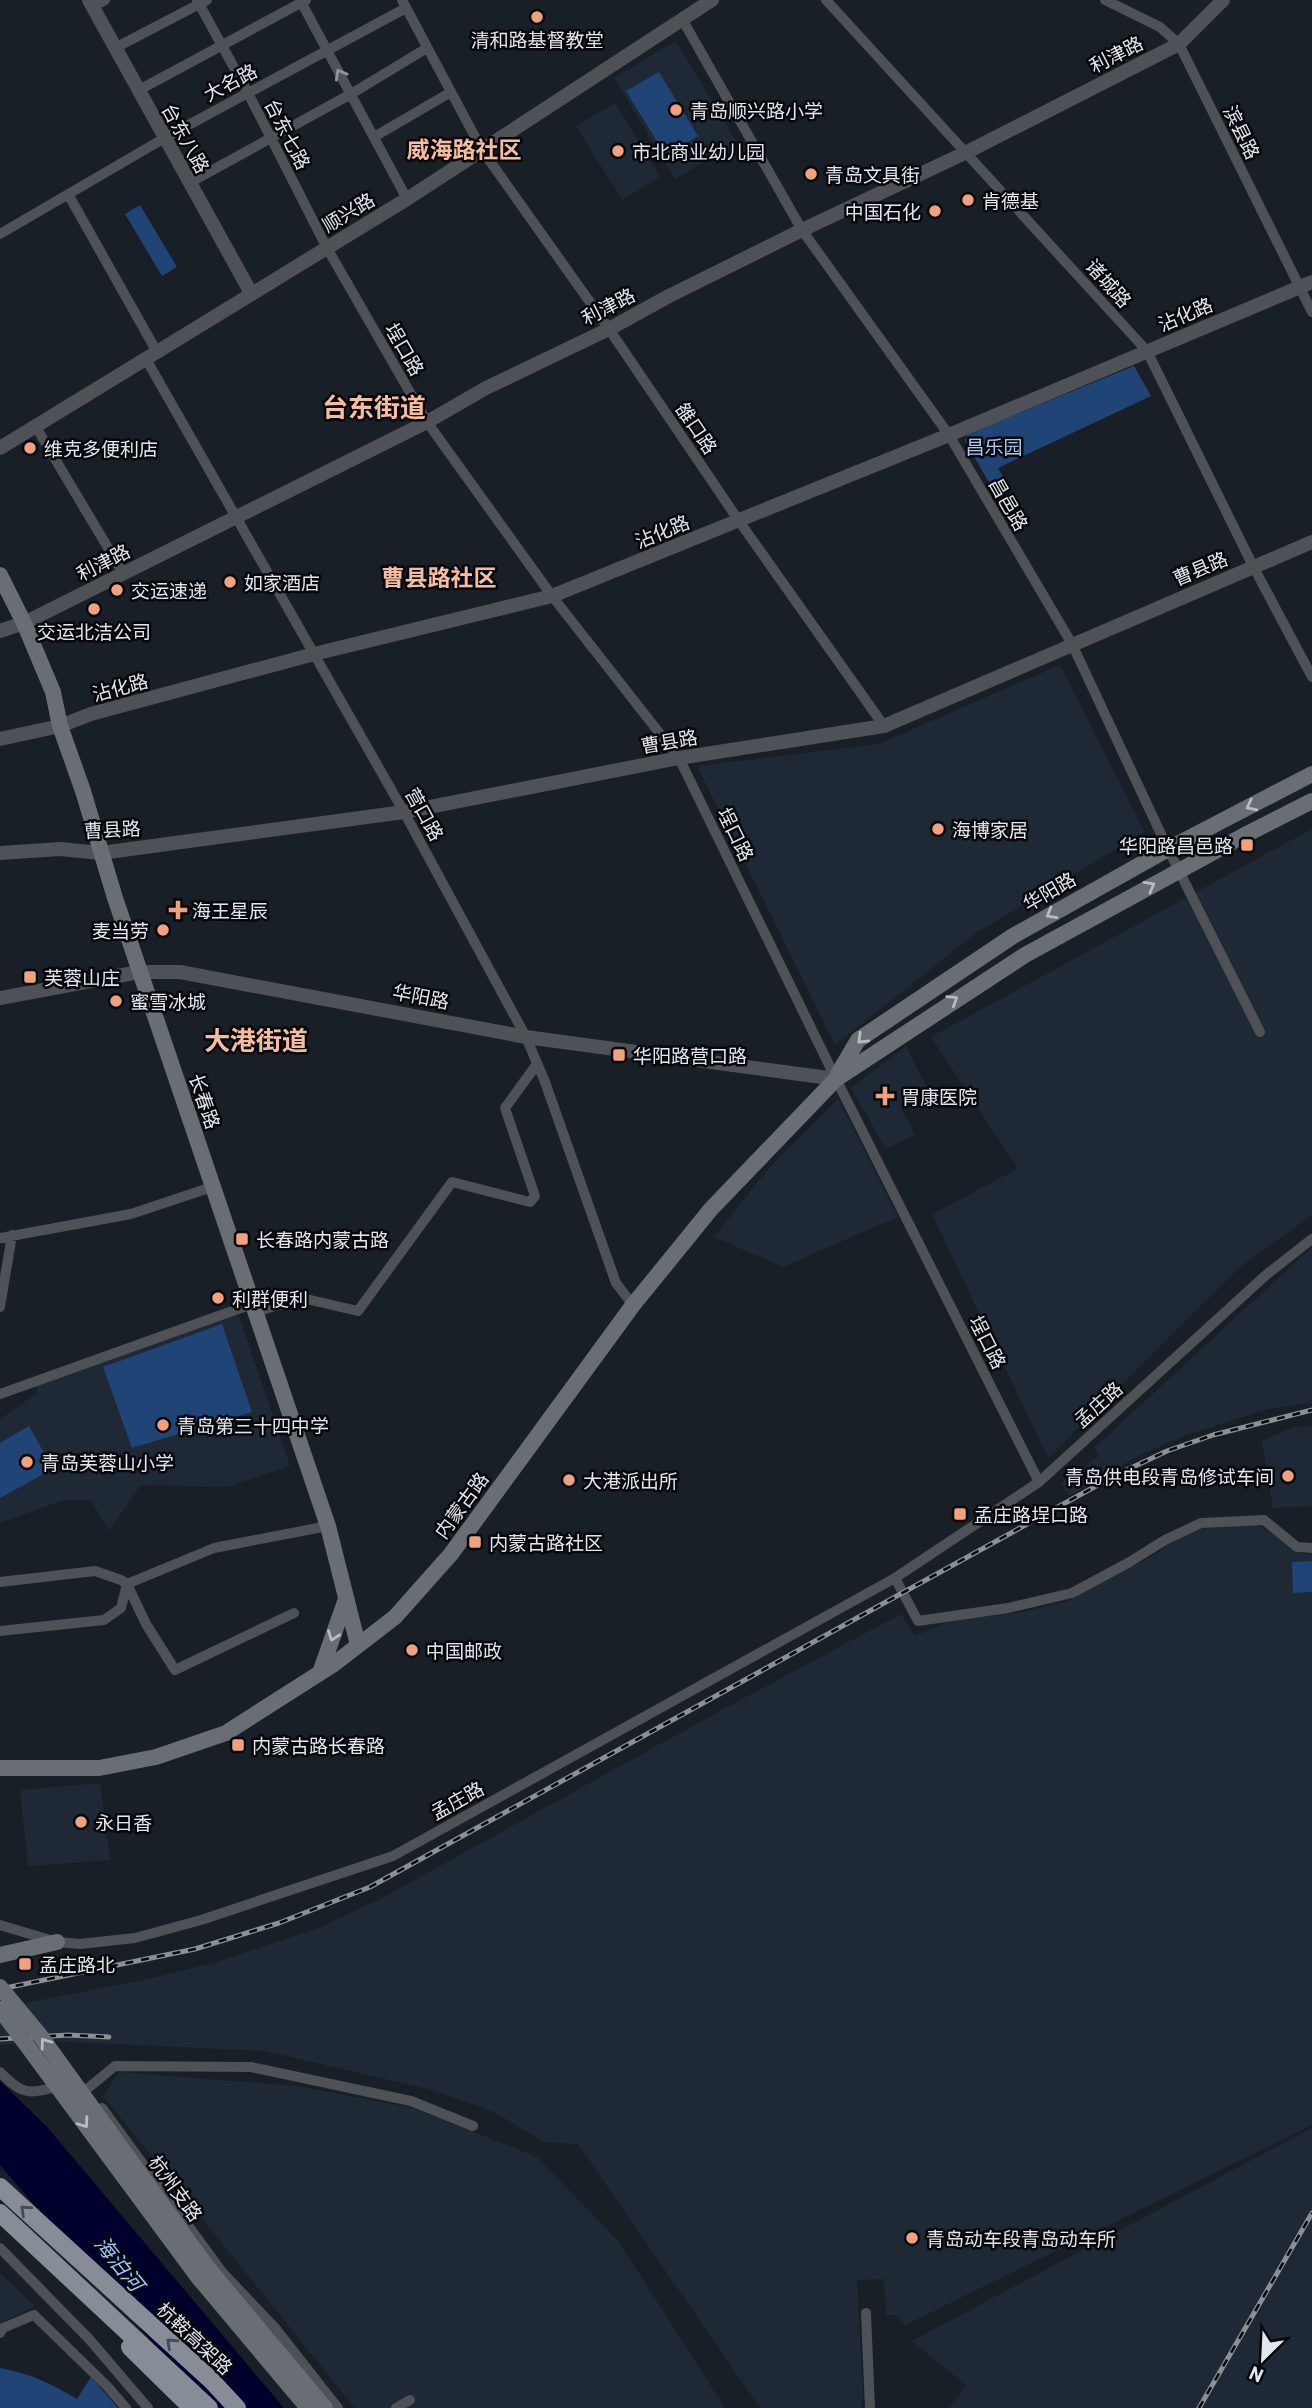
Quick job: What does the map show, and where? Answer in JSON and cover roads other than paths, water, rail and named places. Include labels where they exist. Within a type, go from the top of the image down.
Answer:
[{"type":"highway","name":"杭鞍高架路","points":[[0,2187],[192,2363],[237,2408]]},
{"type":"highway","points":[[0,2213],[209,2408]]},
{"type":"highway","points":[[37,2247],[150,2369],[192,2408]]},
{"type":"highway","points":[[192,2363],[244,2408]]},
{"type":"main road","name":"长春路","points":[[0,575],[24,623],[52,692],[60,726],[139,972],[328,1526],[358,1645]]},
{"type":"main road","name":"华阳路","points":[[836,1079],[858,1040],[1013,936],[1168,849],[1312,774]]},
{"type":"main road","points":[[836,1079],[1025,955],[1312,801]]},
{"type":"main road","name":"内蒙古路","points":[[0,1768],[99,1768],[156,1757],[226,1733],[320,1672],[396,1618],[452,1554],[633,1305],[711,1209],[836,1079]]},
{"type":"main road","points":[[320,1672],[346,1599]]},
{"type":"main road","points":[[0,1955],[57,1942]]},
{"type":"main road","name":"杭州支路","points":[[0,1987],[39,2034],[207,2267],[325,2408]]},
{"type":"main road","name":"杭州支路","points":[[0,2009],[198,2277],[308,2408]]},
{"type":"street","name":"顺兴路","points":[[0,448],[407,199],[712,0]]},
{"type":"street","name":"诸城路","points":[[826,0],[1147,351],[1253,566],[1312,677]]},
{"type":"street","name":"滨县路","points":[[1105,0],[1160,27],[1178,44],[1306,284],[1312,312]]},
{"type":"street","name":"利津路","points":[[0,631],[24,623],[236,518],[427,422],[486,388],[609,329],[802,230],[967,152],[1178,44],[1223,0]]},
{"type":"street","points":[[117,48],[201,1]]},
{"type":"street","name":"台东七路","points":[[201,1],[327,248]]},
{"type":"street","points":[[140,90],[303,1],[326,50],[407,199]]},
{"type":"street","name":"台东八路","points":[[95,2],[190,182],[253,292]]},
{"type":"street","name":"大名路","points":[[0,234],[166,137],[326,50],[404,4]]},
{"type":"street","name":"雒口路","points":[[404,4],[482,150],[884,726]]},
{"type":"street","name":"昌邑路","points":[[682,19],[802,230],[949,435],[1072,645],[1168,849],[1260,1032]]},
{"type":"street","points":[[190,182],[351,94],[427,48]]},
{"type":"street","points":[[374,137],[451,92]]},
{"type":"street","name":"营口路","points":[[68,194],[236,518],[404,812],[526,1037],[616,1283],[633,1305]]},
{"type":"street","name":"埕口路","points":[[327,248],[427,422],[552,596],[679,758],[836,1079],[1039,1482]]},
{"type":"street","name":"沾化路","points":[[0,739],[60,726],[90,714],[314,654],[552,596],[949,435],[1306,284]]},
{"type":"street","points":[[36,426],[123,573]]},
{"type":"street","name":"曹县路","points":[[0,853],[60,849],[101,853],[404,812],[679,758],[884,726],[1312,542]]},
{"type":"street","name":"华阳路","points":[[0,998],[139,972],[180,972],[526,1037],[836,1079]]},
{"type":"street","points":[[0,1394],[253,1308],[302,1298],[358,1311],[452,1182],[530,1202],[535,1196],[505,1108],[537,1064]]},
{"type":"street","points":[[0,1238],[131,1214],[212,1187]]},
{"type":"street","points":[[0,1307],[12,1235]]},
{"type":"street","name":"孟庄路","points":[[0,1925],[57,1942],[80,1944],[135,1938],[201,1920],[393,1856],[895,1578],[1039,1482],[1266,1275],[1312,1239]]},
{"type":"street","points":[[895,1578],[918,1621],[1008,1608],[1072,1593],[1201,1522],[1264,1520],[1297,1547],[1312,1548]]},
{"type":"street","points":[[127,1584],[214,1548],[328,1526]]},
{"type":"street","points":[[0,1582],[95,1571],[127,1584],[146,1623],[175,1670],[294,1613]]},
{"type":"street","points":[[0,1631],[104,1620],[121,1608],[127,1584]]},
{"type":"street","points":[[88,2089],[115,2066],[251,2067],[411,2101],[472,2126]]},
{"type":"street","points":[[0,2072],[24,2092],[78,2082],[84,2084],[222,2272],[276,2329],[338,2408]]},
{"type":"street","points":[[0,2248],[90,2340],[148,2408]]},
{"type":"street","points":[[866,2313],[870,2408]]},
{"type":"street","points":[[0,2333],[3,2328],[34,2315],[125,2407]]},
{"type":"street","points":[[396,2408],[410,2400]]},
{"type":"water","name":"海泊河","points":[[0,2081],[48,2128],[284,2408],[208,2408],[0,2165]]},
{"type":"railway","points":[[0,1989],[195,1949],[279,1923],[370,1887],[1114,1476],[1167,1451],[1213,1435],[1312,1410]]},
{"type":"railway","points":[[0,2039],[68,2035],[109,2037]]},
{"type":"railway","points":[[1199,2408],[1312,2213]]},
{"type":"place","name":"清和路基督教堂","points":[[537,17]]},
{"type":"place","name":"青岛顺兴路小学","points":[[676,110]]},
{"type":"place","name":"市北商业幼儿园","points":[[618,151]]},
{"type":"place","name":"青岛文具街","points":[[811,174]]},
{"type":"place","name":"肯德基","points":[[968,200]]},
{"type":"place","name":"中国石化","points":[[935,211]]},
{"type":"place","name":"维克多便利店","points":[[30,448]]},
{"type":"place","name":"如家酒店","points":[[230,582]]},
{"type":"place","name":"交运速递","points":[[117,590]]},
{"type":"place","name":"交运北洁公司","points":[[94,609]]},
{"type":"place","name":"海博家居","points":[[938,829]]},
{"type":"place","name":"华阳路昌邑路","points":[[1247,845]]},
{"type":"place","name":"海王星辰","points":[[178,910]]},
{"type":"place","name":"麦当劳","points":[[163,930]]},
{"type":"place","name":"芙蓉山庄","points":[[30,977]]},
{"type":"place","name":"蜜雪冰城","points":[[116,1001]]},
{"type":"place","name":"华阳路营口路","points":[[619,1055]]},
{"type":"place","name":"胃康医院","points":[[885,1096]]},
{"type":"place","name":"长春路内蒙古路","points":[[242,1239]]},
{"type":"place","name":"利群便利","points":[[218,1298]]},
{"type":"place","name":"青岛第三十四中学","points":[[163,1425]]},
{"type":"place","name":"青岛芙蓉山小学","points":[[27,1462]]},
{"type":"place","name":"青岛供电段青岛修试车间","points":[[1288,1476]]},
{"type":"place","name":"大港派出所","points":[[569,1480]]},
{"type":"place","name":"孟庄路埕口路","points":[[960,1514]]},
{"type":"place","name":"内蒙古路社区","points":[[475,1542]]},
{"type":"place","name":"中国邮政","points":[[412,1650]]},
{"type":"place","name":"内蒙古路长春路","points":[[238,1745]]},
{"type":"place","name":"永日香","points":[[81,1822]]},
{"type":"place","name":"孟庄路北","points":[[25,1964]]},
{"type":"place","name":"青岛动车段青岛动车所","points":[[912,2238]]},
{"type":"district","name":"威海路社区","points":[[464,149]]},
{"type":"district","name":"台东街道","points":[[374,406]]},
{"type":"district","name":"曹县路社区","points":[[439,577]]},
{"type":"district","name":"大港街道","points":[[256,1039]]},
{"type":"park label","name":"昌乐园","points":[[994,446]]}]
